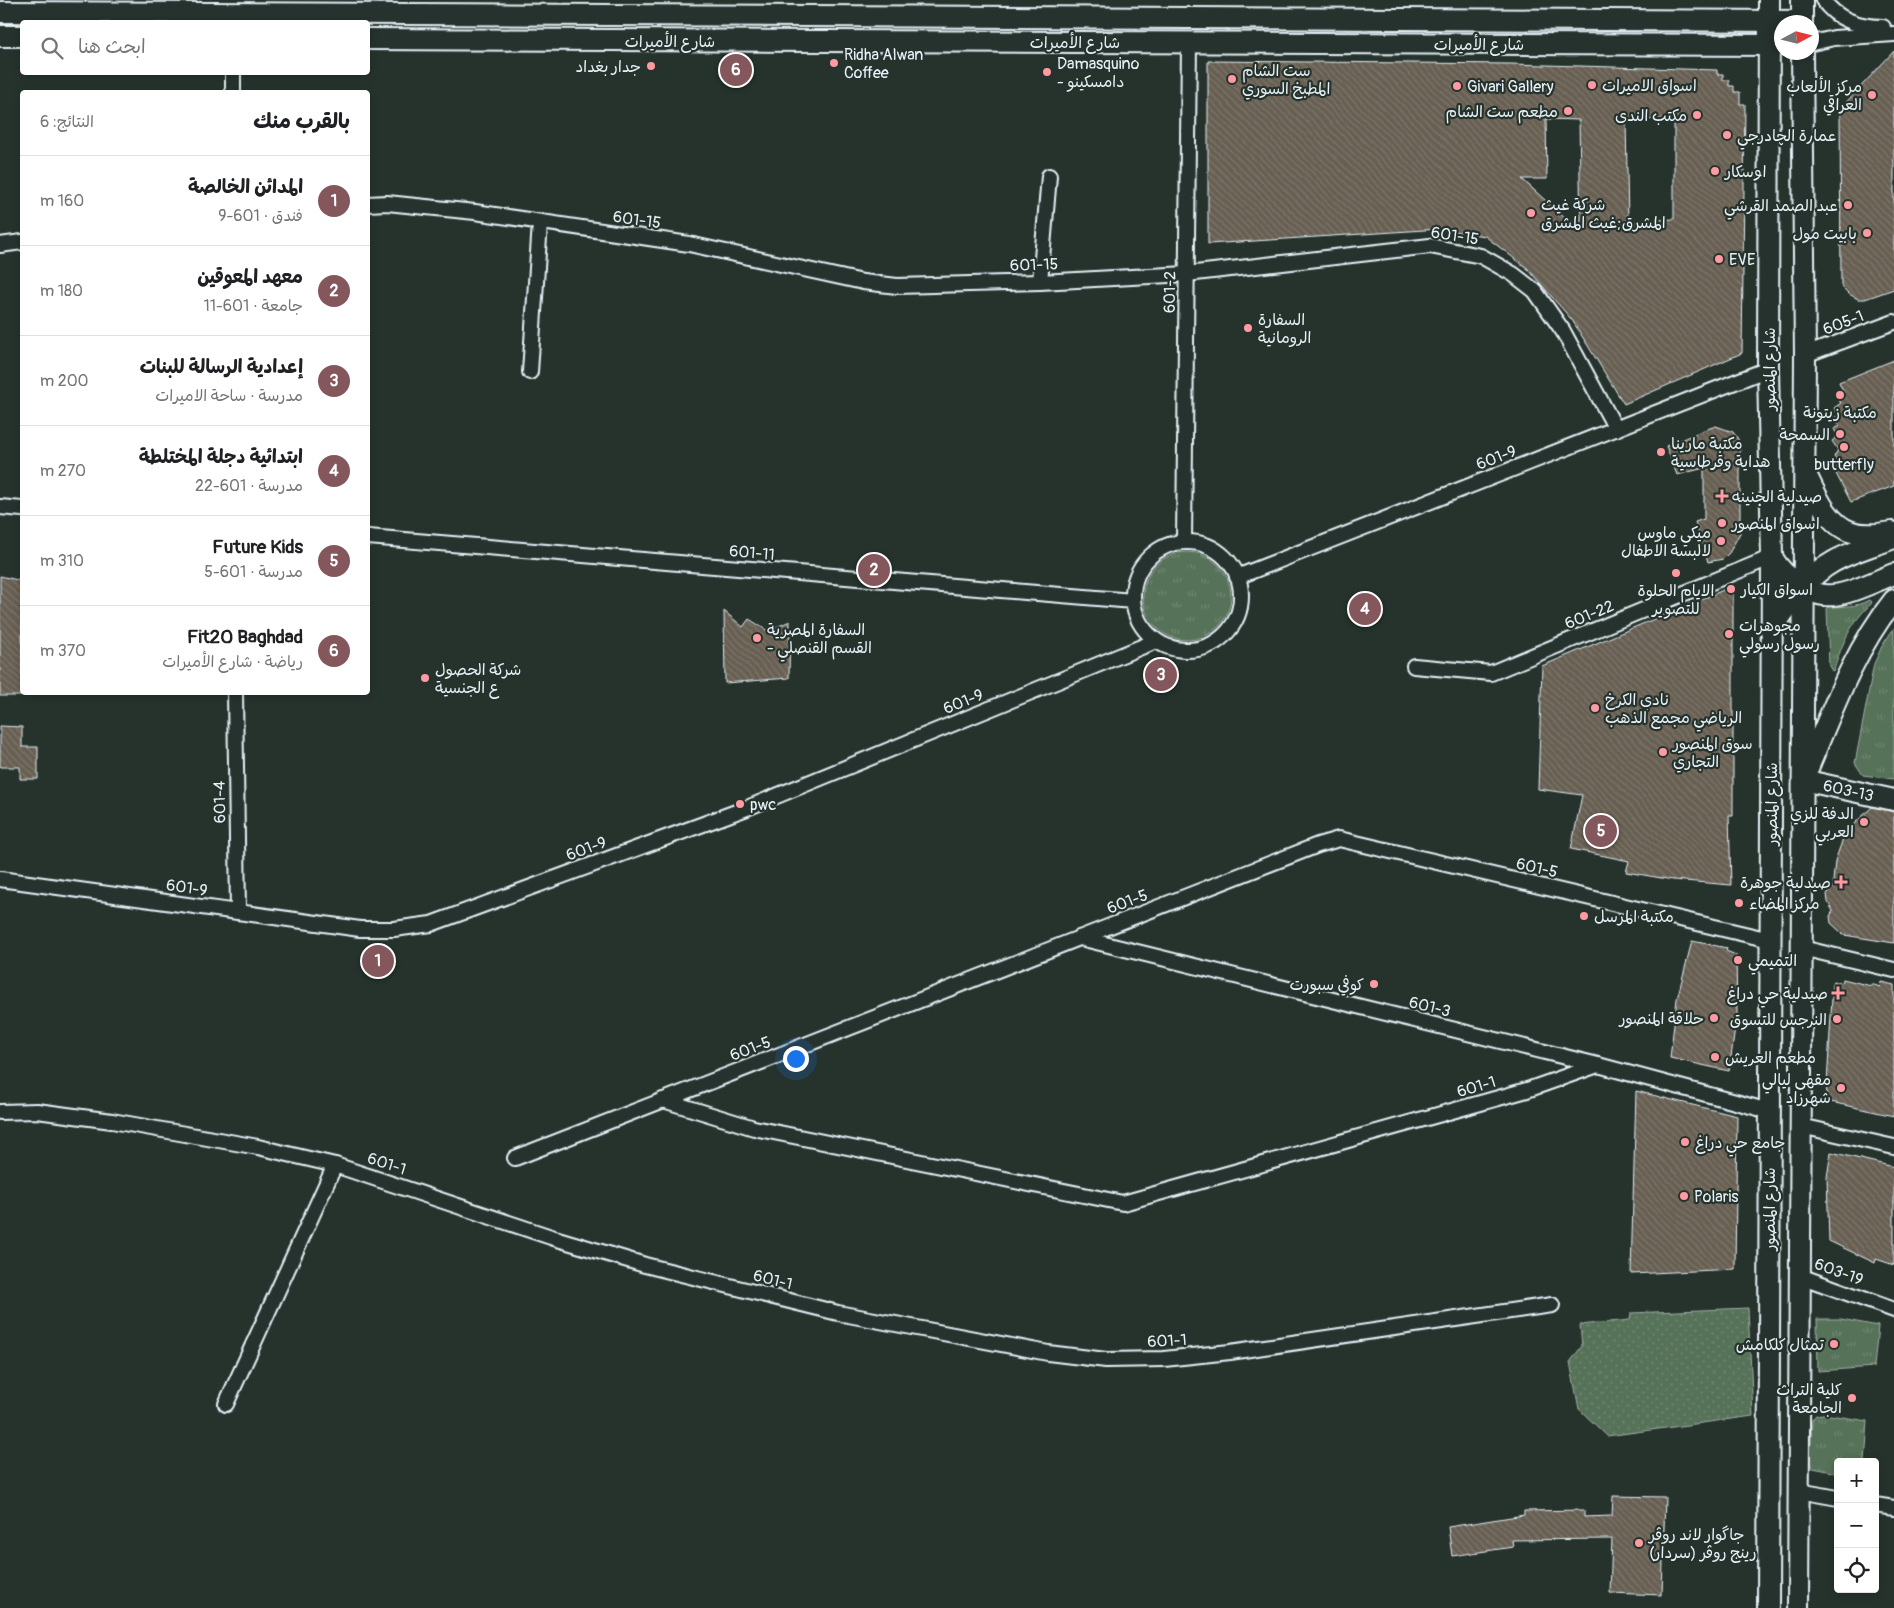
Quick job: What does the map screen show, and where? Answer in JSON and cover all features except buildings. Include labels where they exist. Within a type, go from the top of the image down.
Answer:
[{"type":"main road","points":[[1802,0],[1802,15]]},
{"type":"main road","name":"شارع الأميرات","points":[[0,12],[1769,10],[1783,15]]},
{"type":"main road","name":"شارع المنصور","points":[[1769,10],[1774,39]]},
{"type":"main road","points":[[0,36],[20,36]]},
{"type":"main road","name":"شارع الأميرات","points":[[370,39],[1774,45]]},
{"type":"main road","name":"شارع المنصور","points":[[1768,1608],[1772,557],[1768,369],[1775,60]]},
{"type":"main road","name":"شارع المنصور","points":[[1798,1608],[1805,472],[1802,60]]},
{"type":"main road","points":[[1805,472],[1822,507],[1835,521],[1851,532],[1870,534],[1894,532]]},
{"type":"main road","points":[[1771,631],[1788,606],[1833,561],[1894,538]]},
{"type":"main road","points":[[1772,557],[1780,570],[1804,588],[1822,595],[1839,594],[1894,574]]},
{"type":"main road","points":[[1803,780],[1858,654],[1873,628],[1894,600]]},
{"type":"main road","name":"603-13","points":[[1803,780],[1894,800]]},
{"type":"street","points":[[1822,0],[1832,11],[1848,21],[1870,27],[1894,27]]},
{"type":"street","points":[[1819,41],[1834,38],[1894,34]]},
{"type":"street","name":"601-2","points":[[1184,542],[1189,43]]},
{"type":"street","points":[[233,75],[233,90]]},
{"type":"street","points":[[1040,282],[1050,176]]},
{"type":"street","name":"601-15","points":[[370,204],[422,206],[475,212],[689,244],[863,282],[897,286],[1040,282],[1187,274],[1430,246],[1482,256],[1513,274],[1535,291],[1563,331],[1616,429]]},
{"type":"street","points":[[530,372],[540,223]]},
{"type":"street","points":[[0,246],[20,242]]},
{"type":"street","name":"605-1","points":[[1805,356],[1894,322]]},
{"type":"street","name":"601-9","points":[[1237,577],[1768,369]]},
{"type":"street","points":[[0,507],[20,509]]},
{"type":"street","name":"601-11","points":[[370,537],[1133,601]]},
{"type":"street","points":[[1184,542],[1201,544],[1216,551],[1229,562],[1237,577],[1241,594],[1239,610],[1232,626],[1221,639],[1206,648],[1189,651],[1172,648],[1156,641],[1145,630],[1137,616],[1133,601],[1134,587],[1139,573],[1146,561],[1164,548],[1184,542]]},
{"type":"street","name":"601-22","points":[[1414,666],[1491,673],[1772,557]]},
{"type":"street","name":"601-9","points":[[0,879],[360,929],[394,929],[430,924],[747,808],[1156,641]]},
{"type":"street","name":"601-4","points":[[234,695],[238,912]]},
{"type":"street","name":"601-5","points":[[515,1158],[1318,845],[1339,839],[1770,940]]},
{"type":"street","name":"601-3","points":[[1080,938],[1598,1065],[1770,1111]]},
{"type":"street","points":[[1802,948],[1894,970]]},
{"type":"street","name":"601-1","points":[[663,1100],[754,1128],[1123,1202],[1527,1090],[1598,1065]]},
{"type":"street","name":"601-1","points":[[0,1112],[37,1111],[112,1121],[258,1147],[335,1165],[551,1237],[645,1265],[838,1313],[1048,1353],[1106,1360],[1164,1358],[1230,1352],[1552,1305]]},
{"type":"street","points":[[1800,1126],[1894,1148]]},
{"type":"street","points":[[226,1404],[335,1165]]},
{"type":"street","name":"603-19","points":[[1800,1276],[1894,1310]]},
{"type":"street","points":[[1799,1491],[1834,1497]]},
{"type":"street","points":[[1879,1506],[1894,1508]]},
{"type":"green space","points":[[1178,552],[1196,552],[1212,559],[1224,571],[1231,587],[1231,605],[1224,621],[1212,633],[1196,640],[1178,640],[1162,633],[1150,621],[1143,605],[1143,587],[1150,571],[1162,559]]},
{"type":"green space","points":[[1869,600],[1872,603],[1853,625],[1832,671],[1829,666],[1827,607],[1854,605]]},
{"type":"green space","points":[[1894,628],[1894,779],[1863,775],[1855,763],[1874,664],[1882,646]]},
{"type":"green space","points":[[1748,1308],[1753,1416],[1607,1436],[1579,1409],[1570,1362],[1582,1346],[1580,1325],[1630,1320],[1631,1313]]},
{"type":"green space","points":[[1817,1319],[1841,1319],[1878,1326],[1874,1367],[1818,1371]]},
{"type":"green space","points":[[1823,1414],[1868,1421],[1865,1458],[1834,1458],[1834,1472],[1813,1468],[1810,1463],[1812,1420],[1816,1415]]},
{"type":"place","name":"Ridha Alwan Coffee","points":[[834,63]]},
{"type":"place","name":"جدار بغداد","points":[[651,66]]},
{"type":"place","name":"Fit20 Baghdad","points":[[736,70]]},
{"type":"place","name":"Damasquino - دامسكينو","points":[[1047,72]]},
{"type":"place","name":"ست الشام المطبخ السوري","points":[[1232,79]]},
{"type":"place","name":"اسواق الاميرات","points":[[1592,85]]},
{"type":"place","name":"Givari Gallery","points":[[1457,86]]},
{"type":"place","name":"مركز الألعاب العراقي","points":[[1872,95]]},
{"type":"place","name":"مطعم ست الشام","points":[[1568,111]]},
{"type":"place","name":"مكتب الندى","points":[[1697,115]]},
{"type":"place","name":"عمارة الچادرجي","points":[[1727,135]]},
{"type":"place","name":"اوسكار","points":[[1715,171]]},
{"type":"place","name":"عبد الصمد القرشي","points":[[1848,205]]},
{"type":"place","name":"شركة غيث المشرق;غيث المشرق","points":[[1531,213]]},
{"type":"place","name":"بابيت مول","points":[[1867,233]]},
{"type":"place","name":"EVE","points":[[1719,259]]},
{"type":"place","name":"السفارة الرومانية","points":[[1248,328]]},
{"type":"place","name":"مكتبة زيتونة","points":[[1840,395]]},
{"type":"place","name":"السمحة","points":[[1840,434]]},
{"type":"place","name":"butterfly","points":[[1844,447]]},
{"type":"place","name":"مكتبة مارينا هداية وقرطاسية","points":[[1661,452]]},
{"type":"place","name":"صيدلية الجنينه","points":[[1722,496]]},
{"type":"place","name":"اسواق المنصور","points":[[1722,523]]},
{"type":"place","name":"ميكي ماوس لالبسة الاطفال","points":[[1721,541]]},
{"type":"place","name":"معهد المعوقين","points":[[874,570]]},
{"type":"place","name":"الايام الحلوة للتصوير","points":[[1676,573]]},
{"type":"place","name":"اسواق الكيار","points":[[1731,589]]},
{"type":"place","name":"ابتدائية دجلة المختلطة","points":[[1365,609]]},
{"type":"place","name":"مجوهرات رسول رسولي","points":[[1729,634]]},
{"type":"place","name":"السفارة المصرية - القسم القنصلي","points":[[757,638]]},
{"type":"place","name":"إعدادية الرسالة للبنات","points":[[1161,675]]},
{"type":"place","name":"شركة الحصول ع الجنسية","points":[[425,678]]},
{"type":"place","name":"نادي الكرخ الرياضي مجمع الذهب","points":[[1595,708]]},
{"type":"place","name":"سوق المنصور التجاري","points":[[1663,752]]},
{"type":"place","name":"pwc","points":[[740,804]]},
{"type":"place","name":"الدفة للزي العربي","points":[[1864,822]]},
{"type":"place","name":"Future Kids","points":[[1601,831]]},
{"type":"place","name":"صيدلية جوهرة","points":[[1841,882]]},
{"type":"place","name":"مركز المضاء","points":[[1739,903]]},
{"type":"place","name":"مكتبة المرسل","points":[[1584,916]]},
{"type":"place","name":"التميمي","points":[[1738,960]]},
{"type":"place","name":"المدائن الخالصة","points":[[378,961]]},
{"type":"place","name":"كوفي سبورت","points":[[1374,984]]},
{"type":"place","name":"صيدلية حي دراغ","points":[[1838,993]]},
{"type":"place","name":"حلاقة المنصور","points":[[1714,1018]]},
{"type":"place","name":"النرجس للتسوق","points":[[1837,1019]]},
{"type":"place","name":"مطعم العريش","points":[[1715,1057]]},
{"type":"place","name":"مقهى ليالي شهرزاد","points":[[1841,1088]]},
{"type":"place","name":"جامع حي دراغ","points":[[1685,1142]]},
{"type":"place","name":"Polaris","points":[[1684,1196]]},
{"type":"place","name":"تمثال كلكامش","points":[[1834,1344]]},
{"type":"place","name":"كلية التراث الجامعة","points":[[1852,1398]]},
{"type":"place","name":"جاگوار لاند روڤر رينج روڤر (سردار)","points":[[1639,1543]]}]
